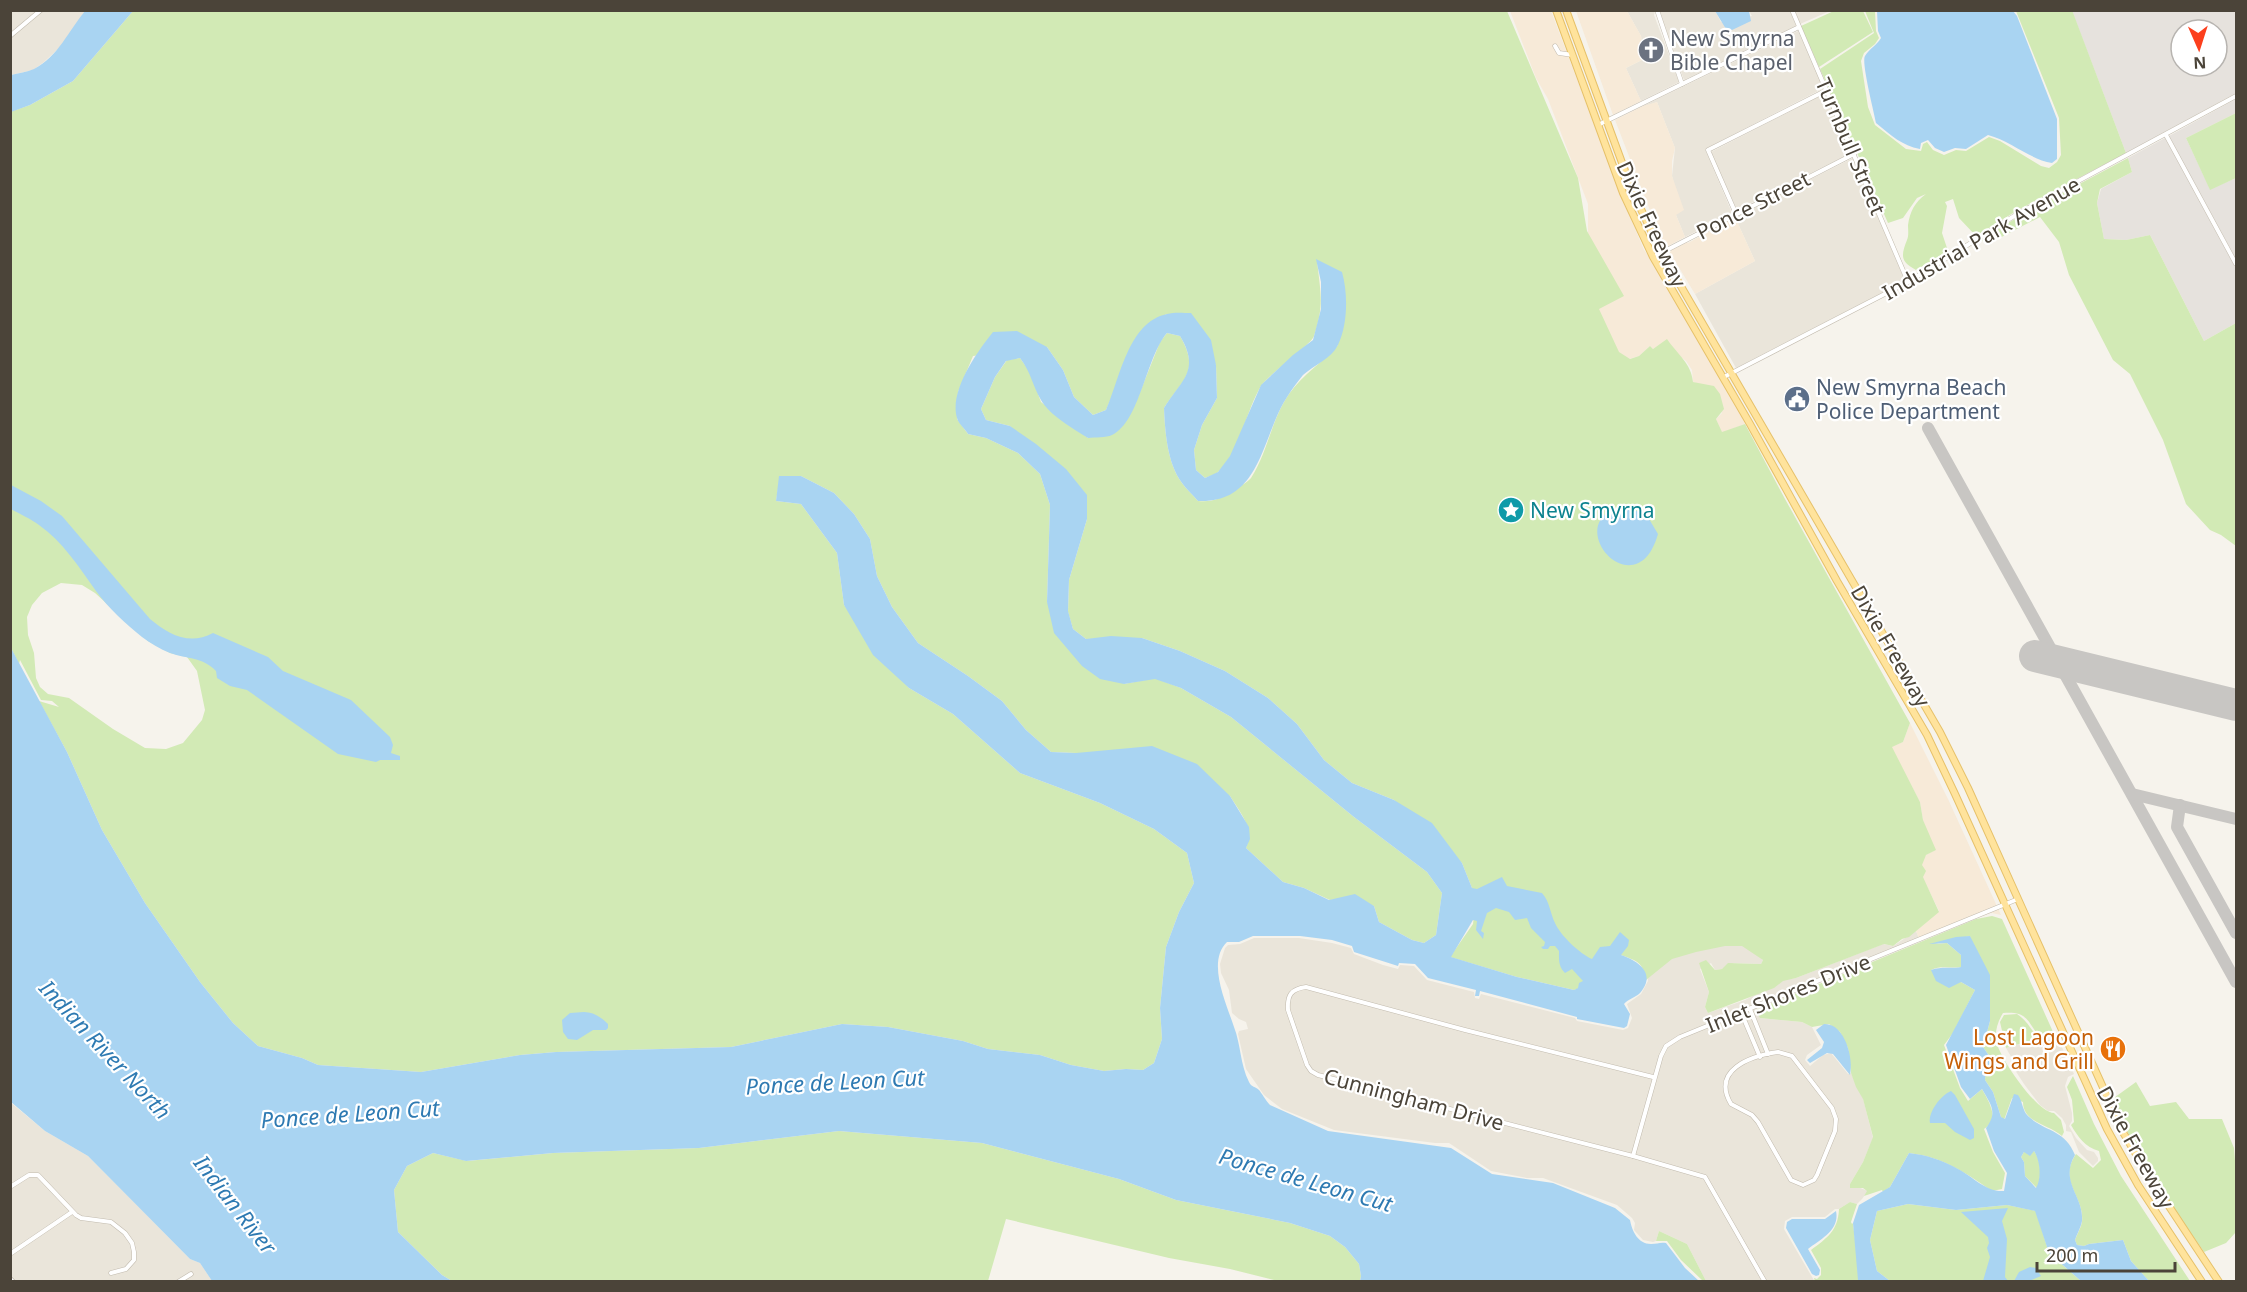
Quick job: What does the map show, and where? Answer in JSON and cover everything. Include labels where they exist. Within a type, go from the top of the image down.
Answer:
[{"type":"main road","name":"Dixie Freeway","points":[[1556,10],[1623,194],[1653,257],[1941,764],[2107,1129],[2138,1185],[2202,1281]]},
{"type":"main road","name":"Dixie Freeway","points":[[1566,10],[1638,203],[1661,252],[1910,677],[1954,759],[2124,1134],[2148,1176],[2219,1281]]},
{"type":"street","points":[[10,36],[42,10]]},
{"type":"street","points":[[1657,10],[1682,84]]},
{"type":"street","name":"Turnbull Street","points":[[1792,10],[1908,282]]},
{"type":"street","points":[[1598,125],[1799,27]]},
{"type":"street","points":[[1555,45],[1559,53],[1573,55]]},
{"type":"street","points":[[1736,214],[1708,150],[1827,90]]},
{"type":"street","name":"Industrial Park Avenue","points":[[1723,378],[1908,282],[2019,213],[2236,96]]},
{"type":"street","points":[[2166,135],[2236,264]]},
{"type":"street","name":"Ponce Street","points":[[1653,257],[1854,154]]},
{"type":"street","points":[[1897,683],[1910,677]]},
{"type":"street","name":"Inlet Shores Drive","points":[[1634,1156],[1653,1077],[1666,1046],[1680,1037],[2018,899]]},
{"type":"street","name":"Cunningham Drive","points":[[1653,1077],[1306,987],[1289,993],[1287,1001],[1288,1010],[1311,1071],[1634,1156],[1705,1177],[1765,1281]]},
{"type":"street","points":[[1750,1009],[1768,1054]]},
{"type":"street","points":[[1741,1012],[1760,1057]]},
{"type":"street","points":[[1783,1052],[1792,1056],[1832,1108],[1836,1119],[1835,1131],[1817,1175],[1809,1183],[1803,1185],[1791,1180],[1752,1115],[1731,1104],[1727,1097],[1725,1082],[1727,1075],[1739,1065],[1768,1054],[1783,1052]]},
{"type":"street","points":[[10,1188],[29,1175],[38,1175],[72,1212],[81,1218],[111,1222],[125,1233],[135,1252],[131,1266],[120,1272],[111,1273]]},
{"type":"street","points":[[10,1254],[72,1212]]},
{"type":"street","points":[[178,1281],[191,1274]]},
{"type":"shaded area","points":[[11,11],[85,11],[60,47],[44,62],[33,70],[11,75]]},
{"type":"shaded area","points":[[1510,11],[1551,11],[1644,250],[1735,402],[1745,424],[1722,433],[1716,419],[1722,413],[1700,384],[1693,382],[1692,370],[1667,340],[1653,349],[1650,346],[1639,356],[1629,359],[1616,351],[1597,311],[1593,251],[1588,233],[1588,204],[1548,99],[1536,78]]},
{"type":"shaded area","points":[[1576,11],[1627,11],[1641,36],[1644,59],[1626,68],[1641,101],[1613,115]]},
{"type":"shaded area","points":[[1627,11],[1655,11],[1654,15],[1679,82],[1641,101],[1626,68],[1644,59],[1641,36]]},
{"type":"shaded area","points":[[1659,11],[1715,11],[1721,22],[1752,16],[1749,11],[1790,11],[1796,26],[1684,80]]},
{"type":"shaded area","points":[[1795,11],[1830,11],[1800,24]]},
{"type":"shaded area","points":[[2072,11],[2236,11],[2236,93],[2126,153]]},
{"type":"shaded area","points":[[1798,31],[1824,88],[1705,149],[1732,213],[1685,237],[1676,215],[1676,192],[1672,176],[1675,148],[1657,102],[1643,106]]},
{"type":"shaded area","points":[[1826,93],[1851,153],[1737,210],[1711,152]]},
{"type":"shaded area","points":[[2236,99],[2236,113],[2186,138],[2210,189],[2236,178],[2236,259],[2169,136]]},
{"type":"shaded area","points":[[1657,102],[1675,148],[1672,176],[1684,210],[1676,215],[1685,237],[1666,247],[1615,120],[1643,106]]},
{"type":"shaded area","points":[[2165,138],[2236,269],[2236,323],[2204,341],[2150,235],[2126,240],[2104,239],[2097,203],[2101,189],[2132,172],[2128,158]]},
{"type":"shaded area","points":[[1853,158],[1905,281],[1736,368],[1695,294],[1755,261],[1735,217]]},
{"type":"shaded area","points":[[1735,217],[1755,261],[1695,294],[1669,251]]},
{"type":"shaded area","points":[[1910,723],[2001,915],[1992,913],[1976,917],[1920,941],[1916,931],[1939,911],[1923,878],[1921,863],[1926,855],[1935,850],[1924,826],[1920,802],[1891,747],[1903,742]]},
{"type":"shaded area","points":[[1916,931],[1920,941],[1811,985],[1811,988],[1760,1018],[1802,1022],[1812,1027],[1821,1045],[1807,1055],[1805,1060],[1810,1066],[1823,1055],[1831,1053],[1848,1074],[1851,1073],[1863,1098],[1873,1138],[1850,1184],[1868,1191],[1857,1204],[1850,1202],[1825,1217],[1792,1217],[1785,1221],[1784,1229],[1815,1282],[1706,1281],[1687,1244],[1659,1231],[1656,1241],[1643,1240],[1634,1230],[1635,1223],[1632,1218],[1617,1205],[1543,1178],[1527,1178],[1491,1171],[1449,1143],[1334,1130],[1282,1109],[1264,1095],[1246,1069],[1238,1034],[1239,1031],[1248,1029],[1246,1022],[1232,1013],[1229,990],[1221,973],[1220,964],[1228,945],[1240,944],[1254,938],[1299,938],[1332,943],[1351,948],[1354,954],[1383,965],[1398,969],[1400,965],[1414,966],[1427,980],[1474,992],[1475,998],[1479,999],[1481,994],[1575,1018],[1577,1021],[1623,1030],[1628,1028],[1632,1018],[1627,1004],[1641,994],[1648,981],[1647,974],[1663,955],[1737,943],[1750,949],[1763,960],[1761,964],[1734,963],[1715,970],[1711,963],[1700,969],[1709,992],[1705,1007],[1708,1013],[1745,1000],[1783,980],[1796,978],[1883,944],[1893,946]]},
{"type":"shaded area","points":[[2056,1034],[2074,1074],[2068,1077],[2065,1086],[2072,1113],[2069,1126],[2076,1138],[2098,1158],[2093,1166],[2079,1152],[2071,1132],[2066,1131],[2062,1118],[2054,1111],[2048,1111],[2040,1105],[2024,1084],[2013,1067],[2013,1060],[2006,1048],[2019,1044],[2040,1045]]},
{"type":"shaded area","points":[[10,1102],[45,1131],[88,1156],[190,1259],[200,1263],[212,1281],[11,1281]]},
{"type":"green space","points":[[1836,10],[1863,11],[1873,32],[1819,67],[1801,26]]},
{"type":"green space","points":[[2072,10],[2126,153],[2018,210],[1976,236],[1959,218],[1953,199],[1945,202],[1947,206],[1942,233],[1948,251],[1916,270],[1907,264],[1903,254],[1912,211],[1926,194],[1917,198],[1903,218],[1888,223],[1820,69],[1874,33],[1865,11],[1875,11],[1876,31],[1879,38],[1864,53],[1861,61],[1868,107],[1875,125],[1906,149],[1921,151],[1923,144],[1927,142],[1933,150],[1944,155],[1956,150],[1966,151],[1989,137],[2000,141],[2041,166],[2049,168],[2057,162],[2061,155],[2059,118],[2016,11]]},
{"type":"green space","points":[[133,11],[1507,11],[1578,178],[1587,231],[1624,296],[1599,309],[1619,352],[1630,359],[1639,356],[1650,346],[1653,349],[1667,339],[1687,364],[1693,382],[1714,386],[1720,394],[1724,409],[1716,419],[1722,432],[1745,424],[1910,723],[1903,742],[1892,747],[1920,802],[1923,820],[1936,850],[1926,855],[1922,865],[1926,871],[1923,877],[1939,912],[1909,937],[1893,946],[1884,944],[1783,981],[1774,988],[1708,1013],[1705,1007],[1709,992],[1699,963],[1706,960],[1715,970],[1722,969],[1728,963],[1761,964],[1763,960],[1742,946],[1725,946],[1672,959],[1646,980],[1643,969],[1638,963],[1621,955],[1589,985],[1574,990],[1517,977],[1450,957],[1473,924],[1476,898],[1462,863],[1394,800],[1352,783],[1324,760],[1297,724],[1268,698],[1225,671],[1180,651],[1142,638],[1086,639],[1073,629],[1068,612],[1069,580],[1087,519],[1010,426],[986,420],[981,409],[995,377],[1007,360],[1020,358],[1030,372],[1041,402],[1088,438],[1138,397],[1160,342],[1167,333],[1180,336],[1189,358],[1189,367],[1183,382],[1164,408],[1168,447],[1177,475],[1198,501],[1216,499],[1251,478],[1289,394],[1300,380],[1338,345],[1317,260],[1321,306],[1314,336],[1261,386],[1237,444],[1225,465],[1214,475],[1205,478],[1196,470],[1194,450],[1202,425],[1217,398],[1216,365],[1166,314],[1116,387],[1106,410],[1093,415],[1074,397],[1063,370],[1047,347],[973,356],[958,392],[957,419],[968,434],[986,438],[1018,453],[1040,474],[1050,505],[1047,602],[1124,684],[1155,678],[1181,688],[1231,717],[1354,817],[1427,872],[1442,893],[1436,935],[1424,943],[1412,940],[1379,922],[1374,906],[1338,899],[1330,900],[1304,888],[1283,882],[1246,848],[1247,827],[1230,796],[1076,753],[1051,752],[1026,730],[1002,701],[918,643],[892,607],[877,576],[870,539],[854,514],[834,493],[801,476],[780,476],[776,501],[801,504],[837,553],[844,605],[909,688],[953,714],[1020,773],[1100,803],[1154,829],[1187,853],[1194,883],[1179,912],[1166,947],[1160,1008],[1162,1039],[1154,1063],[1143,1070],[1104,1071],[1071,1065],[1040,1055],[988,1049],[963,1041],[888,1027],[842,1024],[731,1047],[556,1052],[520,1055],[421,1072],[318,1065],[302,1058],[258,1046],[233,1023],[200,982],[145,903],[102,830],[67,752],[39,701],[59,707],[52,701],[41,700],[11,648],[10,112],[30,105],[73,81]],"holes":[[[61,583],[82,585],[95,593],[148,641],[170,653],[187,657],[197,671],[205,710],[202,720],[183,743],[166,749],[145,748],[69,698],[48,694],[40,687],[36,678],[34,653],[28,635],[27,617],[32,605],[42,593]]]},
{"type":"green space","points":[[2236,113],[2236,178],[2210,190],[2186,138]]},
{"type":"green space","points":[[2128,158],[2132,172],[2100,189],[2097,203],[2104,239],[2126,240],[2150,235],[2204,341],[2236,323],[2236,546],[2210,530],[2186,504],[2163,440],[2130,374],[2113,360],[2069,275],[2059,242],[2040,217],[1988,244],[1981,240],[2021,215]]},
{"type":"green space","points":[[1992,916],[2002,919],[2054,1034],[2042,1040],[2023,1016],[2003,1013],[1996,1033],[1998,1048],[2029,1094],[2038,1104],[2061,1120],[2064,1132],[2062,1136],[2032,1119],[2024,1109],[2023,1102],[2012,1098],[2004,1120],[2001,1117],[1993,1092],[1985,1080],[1986,1069],[1992,1060],[1983,1047],[1990,1021],[1970,936],[1934,944],[1947,943],[1961,955],[1962,967],[1931,970],[1975,990],[1953,1033],[1944,1045],[1960,1088],[1968,1101],[1982,1089],[1990,1106],[1992,1121],[1984,1129],[2005,1173],[2002,1189],[1992,1191],[1943,1162],[1909,1153],[1890,1187],[1883,1192],[1882,1190],[1864,1196],[1867,1191],[1863,1188],[1850,1188],[1850,1184],[1863,1162],[1873,1137],[1863,1099],[1851,1073],[1848,1048],[1840,1032],[1829,1024],[1812,1027],[1802,1022],[1760,1018],[1756,1010],[1976,919]]},
{"type":"green space","points":[[2017,1014],[2041,1041],[2050,1040],[2040,1045],[2019,1044],[2006,1048],[2000,1022],[2004,1015]]},
{"type":"green space","points":[[2073,1076],[2094,1124],[2121,1176],[2190,1281],[2149,1281],[2131,1261],[2123,1240],[2077,1245],[2075,1240],[2082,1213],[2070,1181],[2071,1164],[2076,1154],[2093,1168],[2101,1160],[2099,1151],[2082,1141],[2071,1125],[2074,1122],[2072,1100],[2067,1087]]},
{"type":"green space","points":[[2136,1082],[2150,1106],[2176,1102],[2189,1119],[2222,1119],[2234,1148],[2236,1173],[2236,1232],[2226,1243],[2204,1252],[2166,1197],[2132,1140],[2111,1100]]},
{"type":"green space","points":[[839,1131],[982,1143],[1119,1179],[1176,1200],[1290,1223],[1330,1236],[1345,1247],[1359,1264],[1360,1281],[1278,1281],[1006,1219],[988,1281],[452,1281],[442,1275],[398,1232],[394,1190],[407,1166],[433,1153],[467,1161],[553,1153],[699,1148]]},
{"type":"green space","points":[[2034,1151],[2040,1169],[2037,1188],[2025,1176],[2024,1162],[2021,1157],[2024,1152]]},
{"type":"green space","points":[[1850,1202],[1857,1204],[1851,1222],[1853,1223],[1860,1281],[1815,1281],[1814,1278],[1817,1279],[1821,1275],[1821,1268],[1811,1250],[1831,1233],[1839,1209]]},
{"type":"green space","points":[[1908,1204],[1956,1210],[2007,1205],[2036,1211],[2049,1253],[2081,1281],[1890,1281],[1877,1271],[1870,1240],[1877,1211]]},
{"type":"green space","points":[[1659,1231],[1687,1244],[1706,1281],[1703,1281],[1681,1260],[1667,1241],[1656,1241]]},
{"type":"water","points":[[85,11],[133,11],[73,81],[30,105],[11,112],[11,75],[34,69],[50,58]]},
{"type":"water","points":[[1715,11],[1749,11],[1751,21],[1732,30],[1726,29]]},
{"type":"water","points":[[1877,11],[2013,11],[2017,16],[2057,119],[2057,159],[2052,163],[2044,161],[1988,135],[1966,149],[1955,148],[1944,152],[1935,148],[1928,140],[1921,143],[1920,149],[1914,148],[1902,143],[1876,123],[1864,60],[1881,38],[1878,31]]},
{"type":"water","points":[[1316,259],[1342,272],[1346,308],[1344,328],[1338,345],[1327,358],[1303,375],[1289,394],[1248,479],[1236,491],[1219,499],[1198,501],[1182,483],[1170,457],[1164,408],[1182,382],[1189,367],[1189,358],[1180,336],[1167,333],[1153,357],[1129,417],[1122,428],[1110,436],[1088,438],[1056,416],[1041,400],[1020,358],[1006,361],[995,377],[981,409],[986,420],[1010,426],[1036,444],[1066,469],[1087,495],[1087,519],[1069,580],[1068,611],[1073,629],[1086,639],[1111,636],[1142,638],[1180,651],[1225,671],[1268,698],[1297,724],[1324,760],[1352,783],[1394,800],[1432,823],[1462,863],[1472,888],[1477,889],[1502,877],[1507,886],[1542,893],[1558,928],[1576,949],[1592,959],[1600,947],[1610,946],[1620,932],[1629,940],[1628,946],[1621,955],[1639,964],[1646,974],[1645,986],[1640,993],[1624,1004],[1630,1014],[1627,1026],[1624,1028],[1577,1019],[1577,1017],[1480,991],[1479,996],[1475,996],[1476,990],[1428,978],[1415,964],[1399,963],[1398,966],[1354,952],[1352,946],[1332,940],[1300,936],[1253,936],[1239,942],[1227,942],[1221,950],[1218,972],[1250,1084],[1259,1090],[1270,1105],[1328,1131],[1451,1148],[1492,1174],[1553,1183],[1615,1208],[1630,1220],[1639,1239],[1651,1244],[1666,1243],[1685,1268],[1699,1281],[1360,1281],[1359,1264],[1345,1247],[1330,1236],[1290,1223],[1176,1200],[1119,1179],[982,1143],[839,1131],[699,1148],[553,1153],[466,1161],[433,1153],[407,1166],[394,1190],[398,1232],[442,1275],[452,1281],[212,1281],[200,1263],[190,1259],[88,1156],[45,1131],[11,1102],[11,648],[67,752],[102,830],[145,903],[200,982],[233,1023],[258,1046],[302,1058],[318,1065],[421,1072],[520,1055],[556,1052],[731,1047],[842,1024],[888,1027],[963,1041],[988,1049],[1040,1055],[1071,1065],[1104,1071],[1143,1070],[1154,1063],[1162,1039],[1160,1008],[1166,947],[1179,912],[1194,883],[1187,853],[1154,829],[1100,803],[1020,773],[953,714],[909,688],[873,655],[844,605],[837,553],[801,504],[776,501],[779,476],[801,476],[834,493],[854,514],[870,539],[877,576],[892,607],[918,643],[1002,701],[1026,730],[1051,752],[1076,753],[1152,746],[1197,764],[1230,796],[1249,827],[1250,839],[1246,848],[1283,882],[1304,888],[1329,900],[1355,894],[1374,906],[1379,922],[1412,940],[1424,943],[1436,935],[1442,893],[1427,872],[1354,817],[1231,717],[1181,688],[1155,679],[1124,684],[1100,679],[1082,666],[1054,633],[1047,602],[1050,505],[1040,474],[1018,453],[986,438],[968,434],[957,418],[957,396],[966,372],[993,332],[1017,331],[1047,347],[1063,370],[1074,397],[1093,415],[1106,410],[1127,353],[1143,328],[1154,319],[1167,314],[1191,313],[1211,340],[1216,365],[1217,398],[1202,425],[1194,450],[1196,470],[1205,478],[1218,472],[1230,456],[1261,385],[1313,340],[1321,309],[1321,282]],"holes":[[[1496,908],[1509,912],[1515,920],[1527,918],[1531,928],[1545,942],[1541,947],[1543,949],[1555,946],[1559,951],[1561,968],[1565,973],[1572,969],[1583,981],[1579,983],[1578,988],[1574,990],[1517,977],[1451,957],[1473,920],[1477,921],[1476,930],[1483,939],[1484,933],[1481,931],[1487,913]]]},
{"type":"water","points":[[11,485],[41,501],[62,516],[150,619],[157,624],[172,633],[187,638],[204,637],[213,633],[268,657],[283,671],[351,700],[390,737],[393,745],[391,753],[400,756],[400,760],[376,762],[338,754],[247,690],[230,686],[217,678],[216,671],[206,663],[170,653],[145,639],[106,604],[56,539],[36,523],[11,509]]},
{"type":"water","points":[[1632,508],[1649,519],[1658,534],[1648,555],[1635,564],[1622,564],[1610,557],[1601,546],[1597,532],[1601,519],[1614,509]]},
{"type":"water","points":[[1970,936],[1990,975],[1990,1021],[1983,1047],[1992,1060],[1986,1069],[1985,1080],[1993,1092],[2001,1117],[2005,1119],[2014,1094],[2018,1095],[2028,1116],[2066,1140],[2075,1155],[2070,1173],[2082,1212],[2082,1221],[2075,1240],[2077,1245],[2123,1240],[2131,1261],[2149,1281],[2081,1281],[2049,1253],[2035,1211],[2007,1205],[1956,1210],[1908,1204],[1877,1211],[1870,1240],[1877,1271],[1890,1281],[1858,1280],[1853,1223],[1859,1205],[1890,1187],[1909,1153],[1940,1161],[1964,1172],[1985,1187],[2004,1191],[2007,1173],[1994,1151],[1986,1128],[1992,1117],[1992,1108],[1982,1089],[1970,1099],[1961,1087],[1946,1045],[1975,990],[1961,982],[1949,988],[1936,981],[1931,970],[1961,967],[1961,955],[1947,943],[1929,944]],"holes":[[[2034,1151],[2040,1174],[2036,1188],[2025,1176],[2024,1162],[2021,1157],[2024,1152],[2030,1156]]]},
{"type":"water","points":[[584,1012],[600,1017],[608,1024],[608,1028],[593,1030],[577,1040],[568,1039],[563,1032],[562,1020],[570,1013]]},
{"type":"water","points":[[1824,1024],[1831,1025],[1843,1035],[1851,1060],[1850,1075],[1833,1054],[1827,1053],[1810,1063],[1807,1060],[1822,1048],[1824,1042],[1816,1030]]},
{"type":"water","points":[[1951,1091],[1974,1129],[1974,1138],[1970,1140],[1955,1132],[1945,1123],[1930,1123],[1936,1104]]},
{"type":"water","points":[[2008,1208],[2002,1221],[2007,1239],[2005,1277],[2008,1281],[1983,1281],[1990,1257],[1987,1248],[1988,1237],[1961,1212]]},
{"type":"water","points":[[1836,1211],[1835,1224],[1832,1229],[1808,1249],[1820,1270],[1819,1275],[1816,1276],[1812,1274],[1786,1228],[1787,1222],[1792,1219],[1825,1219]]},
{"type":"water","points":[[2030,1267],[2036,1268],[2041,1276],[2029,1281],[2014,1281],[2019,1272]]},
{"type":"taxiway","points":[[1928,428],[2236,982]]},
{"type":"taxiway","points":[[2132,794],[2236,819]]},
{"type":"taxiway","points":[[2180,805],[2177,827],[2236,933]]},
{"type":"runway","points":[[2035,656],[2236,705]]},
{"type":"place","name":"New Smyrna Bible Chapel","points":[[1651,50]]},
{"type":"place","name":"New Smyrna Beach Police Department","points":[[1797,399]]},
{"type":"place","name":"New Smyrna","points":[[1511,510]]},
{"type":"place","name":"Lost Lagoon Wings and Grill","points":[[2113,1049]]},
{"type":"water label","name":"Indian River North","points":[[106,1049]]},
{"type":"water label","name":"Ponce de Leon Cut","points":[[835,1081]]},
{"type":"water label","name":"Ponce de Leon Cut","points":[[350,1113]]},
{"type":"water label","name":"Ponce de Leon Cut","points":[[1306,1179]]},
{"type":"water label","name":"Indian River","points":[[236,1204]]}]
